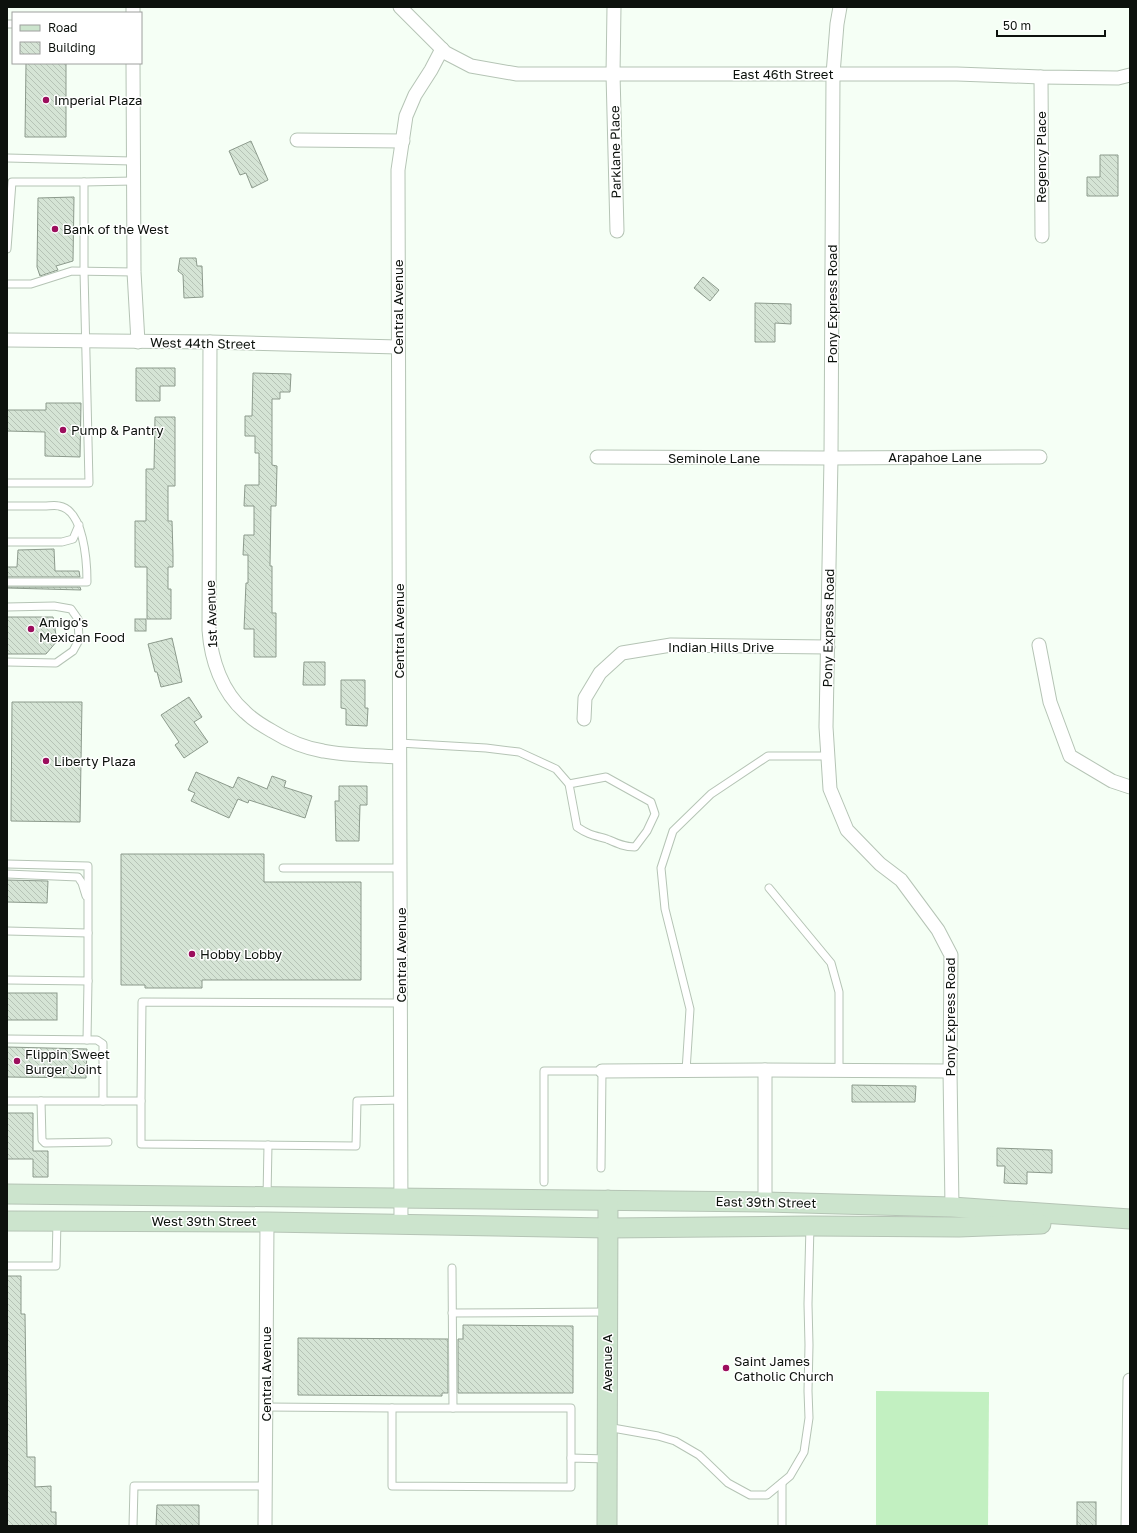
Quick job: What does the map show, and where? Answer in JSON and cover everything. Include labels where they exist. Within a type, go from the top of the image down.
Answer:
[{"type":"main road","name":"West 39th Street","points":[[7,1194],[401,1198]]},
{"type":"main road","name":"East 39th Street","points":[[401,1198],[765,1202],[952,1207],[1130,1220]]},
{"type":"main road","name":"Avenue A","points":[[607,1526],[608,1200]]},
{"type":"main road","name":"East 39th Street","points":[[401,1224],[608,1228],[810,1226],[959,1227],[1130,1220]]},
{"type":"main road","name":"West 39th Street","points":[[7,1221],[401,1224]]},
{"type":"street","name":"East 46th Street","points":[[400,7],[446,53],[471,66],[517,74],[957,74],[1118,78],[1130,75]]},
{"type":"street","name":"Parklane Place","points":[[614,7],[613,74],[617,231]]},
{"type":"street","name":"Pony Express Road","points":[[840,7],[837,24],[833,74],[831,458],[826,727],[830,789],[847,830],[880,864],[901,880],[938,930],[951,955],[950,1071],[952,1207]]},
{"type":"street","name":"Central Avenue","points":[[401,1224],[402,1100],[399,757],[398,170],[406,116],[415,95],[442,49]]},
{"type":"street","points":[[133,64],[132,161],[134,272],[138,342]]},
{"type":"street","name":"Regency Place","points":[[1041,77],[1042,236]]},
{"type":"street","points":[[297,140],[403,141]]},
{"type":"street","name":"West 44th Street","points":[[7,340],[210,342],[398,347]]},
{"type":"street","name":"1st Avenue","points":[[210,342],[209,630],[213,658],[219,674],[233,699],[245,713],[268,729],[290,741],[323,751],[399,757]]},
{"type":"street","name":"Seminole Lane","points":[[597,457],[831,458]]},
{"type":"street","name":"Arapahoe Lane","points":[[831,458],[1040,457]]},
{"type":"street","name":"Indian Hills Drive","points":[[584,719],[585,698],[600,672],[622,653],[671,646],[828,647]]},
{"type":"street","points":[[1039,646],[1050,702],[1070,756],[1112,781],[1130,787]]},
{"type":"street","points":[[765,1070],[765,1202]]},
{"type":"street","points":[[602,1071],[950,1071]]},
{"type":"street","name":"Central Avenue","points":[[265,1526],[267,1222]]},
{"type":"street","points":[[1128,1526],[1130,1380]]},
{"type":"lane","points":[[7,158],[132,161]]},
{"type":"lane","points":[[7,249],[12,182],[133,181]]},
{"type":"lane","points":[[7,483],[88,483],[84,182]]},
{"type":"lane","points":[[7,284],[30,284],[72,271],[134,272]]},
{"type":"lane","points":[[7,506],[60,506],[70,512],[79,525],[87,562],[87,582],[7,582]]},
{"type":"lane","points":[[7,542],[62,542],[73,539],[79,525]]},
{"type":"lane","points":[[7,607],[54,606],[71,609],[78,619],[79,640],[73,651],[56,663],[7,662]]},
{"type":"lane","points":[[399,743],[486,748],[519,752],[556,769],[569,784],[577,827],[589,835],[606,839],[626,847],[635,847],[647,831],[655,814],[651,802],[606,777],[569,784]]},
{"type":"lane","points":[[686,1071],[690,1008],[665,909],[661,868],[673,831],[711,794],[768,756],[828,756]]},
{"type":"lane","points":[[7,864],[88,866],[87,1040]]},
{"type":"lane","points":[[283,868],[401,868]]},
{"type":"lane","points":[[7,874],[78,877],[82,883],[88,903]]},
{"type":"lane","points":[[769,888],[831,963],[839,992],[839,1071]]},
{"type":"lane","points":[[7,931],[88,933]]},
{"type":"lane","points":[[7,980],[88,981]]},
{"type":"lane","points":[[401,1004],[142,1002],[141,1144],[356,1146],[357,1100],[402,1100]]},
{"type":"lane","points":[[7,1039],[97,1040],[103,1044],[102,1101]]},
{"type":"lane","points":[[544,1182],[544,1071],[602,1071],[601,1168]]},
{"type":"lane","points":[[7,1101],[141,1101]]},
{"type":"lane","points":[[41,1101],[42,1140],[45,1143],[108,1142]]},
{"type":"lane","points":[[267,1197],[268,1145]]},
{"type":"lane","points":[[7,1266],[56,1266],[57,1221]]},
{"type":"lane","points":[[607,1427],[658,1436],[675,1441],[699,1455],[728,1483],[750,1495],[767,1495],[790,1476],[804,1452],[808,1418],[810,1345],[808,1304],[810,1226]]},
{"type":"lane","points":[[452,1268],[453,1408]]},
{"type":"lane","points":[[452,1313],[607,1312]]},
{"type":"lane","points":[[266,1407],[571,1408],[571,1487],[392,1486],[392,1408]]},
{"type":"lane","points":[[571,1458],[607,1458]]},
{"type":"lane","points":[[782,1483],[782,1526]]},
{"type":"lane","points":[[133,1526],[134,1486],[265,1486]]},
{"type":"green space","points":[[876,1391],[989,1392],[988,1526],[876,1526]]},
{"type":"building","name":"Imperial Plaza","points":[[26,64],[66,64],[66,137],[25,137]]},
{"type":"building","points":[[251,141],[268,180],[252,188],[246,173],[240,175],[229,151]]},
{"type":"building","points":[[1100,155],[1118,155],[1118,196],[1087,196],[1087,177],[1100,177]]},
{"type":"building","name":"Bank of the West","points":[[74,197],[73,261],[56,266],[58,270],[40,276],[37,267],[38,198]]},
{"type":"building","points":[[180,258],[196,258],[197,266],[202,266],[203,297],[184,298],[183,275],[178,271]]},
{"type":"building","points":[[703,277],[719,290],[710,301],[694,288]]},
{"type":"building","points":[[755,303],[791,304],[791,324],[775,323],[775,342],[755,342]]},
{"type":"building","points":[[136,368],[175,368],[175,386],[160,386],[160,401],[136,401]]},
{"type":"building","points":[[253,373],[291,374],[290,392],[280,392],[280,399],[272,399],[272,465],[277,466],[276,506],[271,506],[270,566],[272,566],[272,613],[276,613],[276,657],[254,657],[254,629],[244,629],[246,583],[248,583],[248,555],[243,555],[244,535],[254,535],[254,506],[244,506],[245,485],[259,485],[259,453],[255,453],[255,436],[245,436],[245,416],[252,416]]},
{"type":"building","name":"Pump & Pantry","points":[[46,403],[81,403],[80,457],[45,456],[45,432],[7,431],[7,410],[46,410]]},
{"type":"building","points":[[155,417],[175,417],[175,486],[168,486],[168,521],[172,521],[173,554],[173,567],[168,567],[168,589],[171,589],[171,619],[147,619],[147,567],[135,567],[135,521],[146,521],[146,469],[154,469]]},
{"type":"building","points":[[54,549],[55,571],[79,571],[80,577],[7,577],[7,567],[17,567],[18,550]]},
{"type":"building","points":[[80,587],[81,590],[7,588]]},
{"type":"building","name":"Amigo's Mexican Food","points":[[7,617],[53,617],[57,641],[46,654],[7,654]]},
{"type":"building","points":[[135,619],[146,619],[146,631],[135,631]]},
{"type":"building","points":[[172,638],[182,682],[161,687],[157,672],[155,672],[148,644]]},
{"type":"building","points":[[304,662],[325,662],[325,685],[303,685]]},
{"type":"building","points":[[341,680],[365,680],[365,708],[368,708],[367,726],[346,725],[346,709],[341,708]]},
{"type":"building","points":[[189,697],[202,717],[194,722],[208,742],[184,758],[175,745],[179,742],[161,715]]},
{"type":"building","name":"Liberty Plaza","points":[[12,702],[82,702],[80,822],[11,821]]},
{"type":"building","points":[[196,772],[233,788],[238,777],[267,789],[272,776],[286,781],[284,787],[312,796],[305,818],[249,800],[248,803],[238,799],[229,818],[191,801],[195,793],[188,790]]},
{"type":"building","points":[[339,786],[367,786],[367,805],[360,805],[359,841],[336,841],[335,801],[339,801]]},
{"type":"building","points":[[121,854],[264,854],[264,882],[361,882],[361,980],[202,980],[202,988],[145,988],[145,985],[121,985]]},
{"type":"building","points":[[7,880],[48,881],[47,903],[7,902]]},
{"type":"building","points":[[7,993],[57,993],[57,1020],[7,1020]]},
{"type":"building","points":[[7,1047],[87,1049],[86,1078],[7,1077]]},
{"type":"building","points":[[852,1085],[916,1086],[915,1102],[852,1102]]},
{"type":"building","points":[[7,1113],[33,1113],[33,1151],[48,1151],[48,1177],[33,1177],[33,1159],[7,1159]]},
{"type":"building","points":[[997,1148],[1052,1150],[1052,1173],[1027,1172],[1027,1184],[1004,1183],[1005,1166],[997,1166]]},
{"type":"building","points":[[7,1276],[21,1276],[21,1314],[25,1314],[27,1457],[35,1457],[35,1487],[51,1486],[51,1512],[56,1512],[56,1526],[7,1526]]},
{"type":"building","points":[[463,1325],[573,1326],[573,1393],[458,1393],[458,1339],[463,1339]]},
{"type":"building","points":[[298,1338],[448,1339],[448,1393],[442,1393],[442,1396],[298,1395]]},
{"type":"building","points":[[1077,1502],[1096,1502],[1096,1526],[1077,1526]]},
{"type":"building","points":[[157,1505],[199,1505],[199,1526],[156,1526]]},
{"type":"place","name":"Imperial Plaza","points":[[46,100]]},
{"type":"place","name":"Bank of the West","points":[[55,229]]},
{"type":"place","name":"Pump & Pantry","points":[[63,430]]},
{"type":"place","name":"Amigo's Mexican Food","points":[[31,629]]},
{"type":"place","name":"Liberty Plaza","points":[[46,761]]},
{"type":"place","name":"Hobby Lobby","points":[[192,954]]},
{"type":"place","name":"Flippin Sweet Burger Joint","points":[[17,1061]]},
{"type":"place","name":"Saint James Catholic Church","points":[[726,1368]]}]
